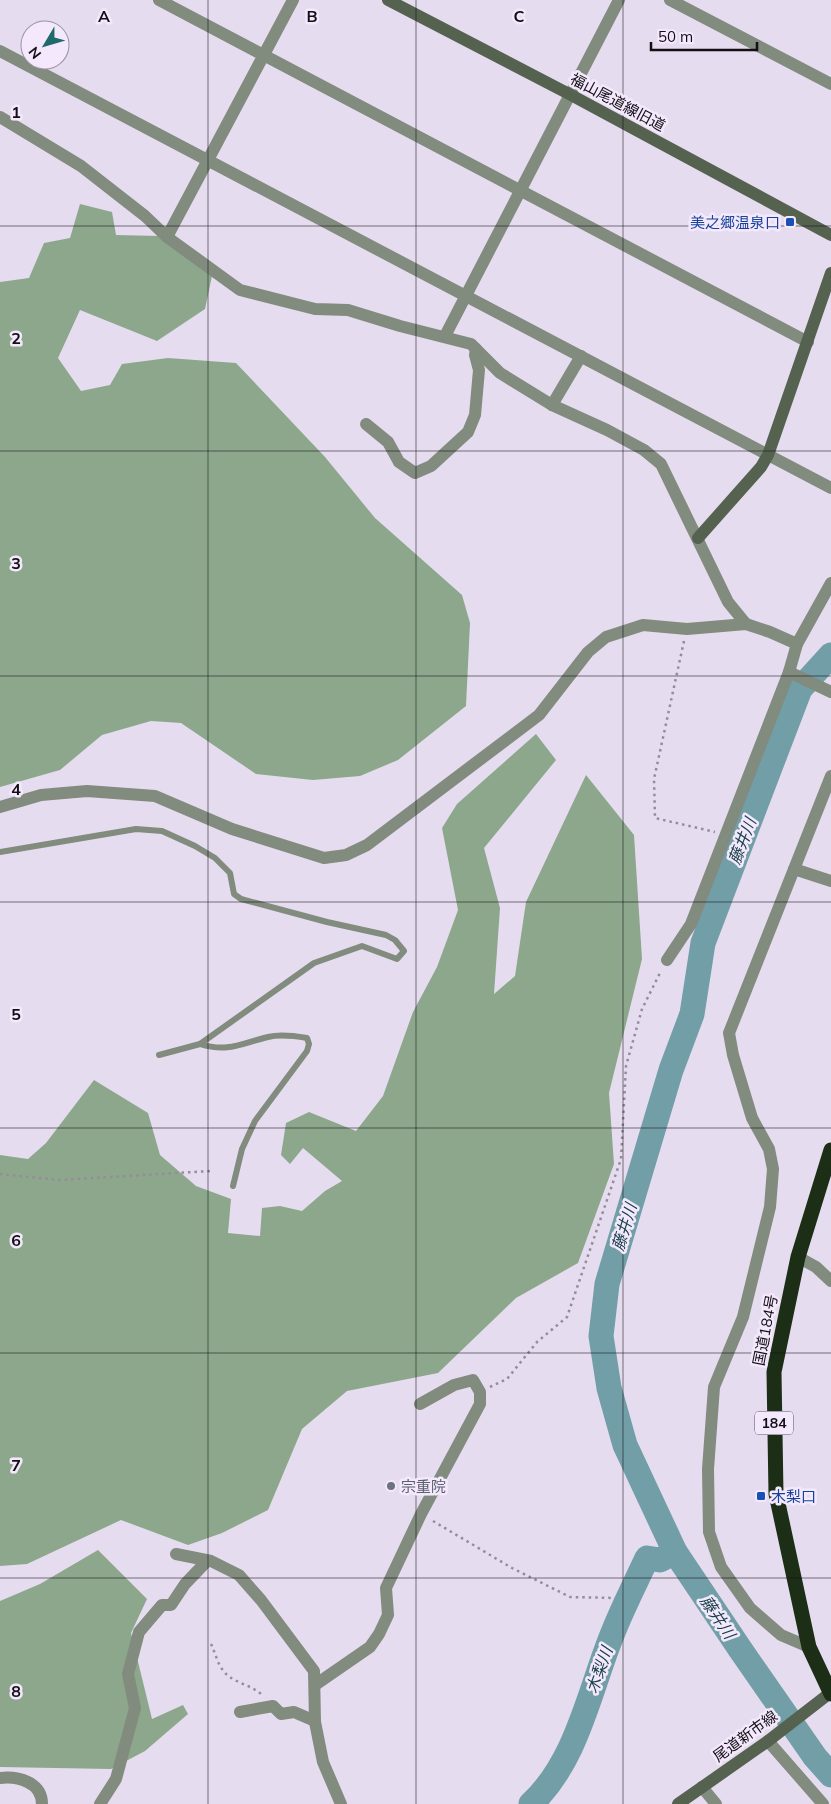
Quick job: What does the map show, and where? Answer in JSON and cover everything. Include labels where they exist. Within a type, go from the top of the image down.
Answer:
[{"type":"highway","name":"国道184号","points":[[831,1150],[798,1257],[774,1372],[776,1494],[809,1646],[831,1694]]},
{"type":"street","points":[[159,0],[808,342]]},
{"type":"street","points":[[167,237],[292,0]]},
{"type":"street","name":"福山尾道線旧道","points":[[388,0],[571,95],[831,235]]},
{"type":"street","points":[[445,336],[620,0]]},
{"type":"street","points":[[670,0],[831,84]]},
{"type":"street","points":[[0,51],[831,488]]},
{"type":"street","points":[[0,117],[81,166],[145,216],[167,237],[240,290],[315,310],[348,310],[400,326],[471,344],[500,373],[552,405],[607,430],[644,450],[661,464],[728,602],[746,624]]},
{"type":"street","points":[[698,538],[761,467],[768,455],[831,273]]},
{"type":"street","points":[[366,424],[388,442],[400,462],[415,473],[431,466],[468,432],[475,415],[479,370],[474,355],[476,349]]},
{"type":"street","points":[[552,405],[581,356]]},
{"type":"street","points":[[668,960],[691,924],[792,673],[797,644],[831,583]]},
{"type":"street","points":[[0,807],[41,795],[87,790],[155,796],[232,829],[272,842],[324,858],[346,855],[367,845],[539,715],[588,652],[606,637],[643,625],[687,629],[746,624],[797,644]]},
{"type":"street","points":[[792,673],[831,692]]},
{"type":"street","points":[[809,1646],[781,1635],[750,1608],[722,1567],[709,1532],[708,1469],[714,1387],[743,1317],[770,1207],[773,1169],[769,1148],[752,1118],[733,1055],[729,1032],[831,776]]},
{"type":"street","points":[[794,869],[831,881]]},
{"type":"street","points":[[798,1257],[816,1267],[831,1281]]},
{"type":"street","points":[[315,1684],[370,1647],[379,1634],[388,1615],[386,1588],[421,1514],[480,1404],[480,1392],[472,1380],[454,1386],[420,1404]]},
{"type":"street","points":[[176,1554],[207,1561],[239,1575],[261,1600],[314,1672],[315,1721],[323,1762],[341,1804]]},
{"type":"street","points":[[100,1804],[116,1778],[135,1708],[128,1674],[139,1632],[162,1605],[172,1605],[185,1584],[207,1561]]},
{"type":"street","name":"尾道新市線","points":[[678,1804],[831,1694]]},
{"type":"street","points":[[240,1712],[273,1706],[281,1714],[294,1712],[315,1721]]},
{"type":"street","points":[[768,1741],[823,1804]]},
{"type":"street","points":[[0,1778],[22,1779],[34,1786],[42,1798],[42,1804]]},
{"type":"street","points":[[702,1787],[716,1804]]},
{"type":"lane","points":[[0,852],[136,829],[162,831],[195,846],[215,858],[230,873],[234,894],[241,900],[386,935],[395,940],[404,951],[397,959],[362,946],[314,963],[200,1044],[159,1055]]},
{"type":"lane","points":[[200,1044],[214,1048],[238,1047],[270,1037],[295,1036],[306,1038],[309,1044],[307,1051],[255,1121],[242,1149],[233,1186]]},
{"type":"path","points":[[687,629],[654,779],[655,818],[726,834]]},
{"type":"path","points":[[480,1392],[507,1379],[537,1342],[568,1317],[621,1159],[626,1066],[642,1009],[668,960]]},
{"type":"path","points":[[0,1174],[59,1180],[210,1171]]},
{"type":"path","points":[[421,1514],[512,1568],[570,1597],[614,1598]]},
{"type":"path","points":[[211,1644],[222,1670],[230,1677],[254,1687],[273,1706]]},
{"type":"green space","points":[[80,204],[112,212],[116,235],[160,236],[212,276],[205,309],[157,341],[80,310],[58,358],[81,391],[110,385],[122,364],[168,358],[236,363],[325,457],[375,518],[462,595],[470,623],[466,706],[398,760],[360,776],[313,780],[256,774],[181,723],[151,721],[102,735],[60,770],[0,787],[0,282],[29,278],[44,243],[70,238]]},
{"type":"green space","points":[[536,734],[556,760],[484,848],[500,908],[494,994],[515,976],[526,902],[586,775],[634,835],[642,959],[609,1093],[614,1164],[578,1263],[516,1298],[438,1373],[347,1391],[302,1429],[268,1510],[222,1533],[188,1545],[121,1520],[27,1564],[0,1566],[0,1155],[28,1159],[46,1143],[94,1080],[148,1113],[160,1155],[196,1186],[231,1199],[228,1233],[260,1236],[262,1208],[280,1206],[302,1211],[325,1191],[342,1181],[303,1148],[290,1164],[281,1155],[286,1123],[309,1112],[356,1131],[383,1096],[413,1012],[437,967],[458,910],[442,828],[457,804]]},
{"type":"green space","points":[[98,1550],[147,1599],[131,1633],[152,1719],[183,1705],[188,1714],[145,1751],[111,1769],[0,1767],[0,1601],[40,1584]]},
{"type":"waterway","name":"藤井川","points":[[831,655],[800,689],[703,943],[692,1014],[671,1070],[607,1284],[601,1336],[609,1388],[625,1445],[675,1552],[815,1757],[831,1775]]},
{"type":"waterway","name":"木梨川","points":[[531,1804],[547,1787],[571,1747],[616,1625],[647,1558],[660,1560],[675,1552]]},
{"type":"place","name":"美之郷温泉口","points":[[790,222]]},
{"type":"place","name":"宗重院","points":[[391,1486]]},
{"type":"place","name":"木梨口","points":[[761,1496]]}]
